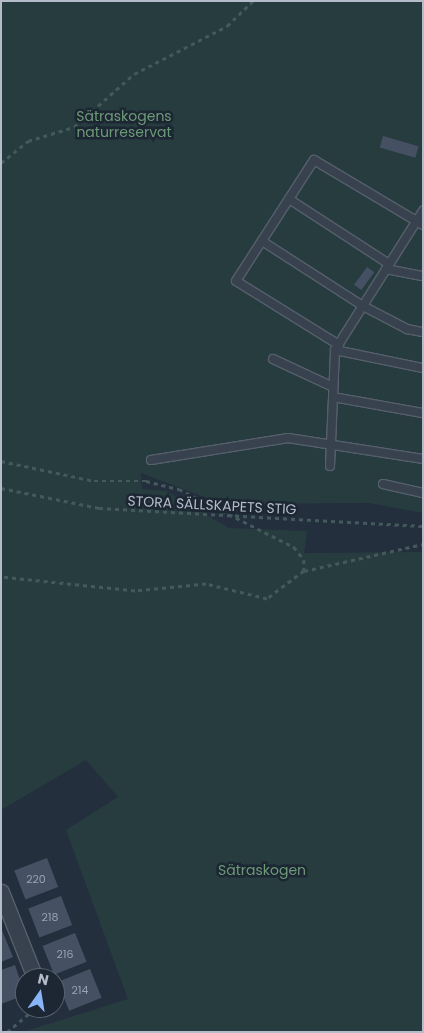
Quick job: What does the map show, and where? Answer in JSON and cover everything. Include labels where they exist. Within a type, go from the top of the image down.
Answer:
[{"type":"street","points":[[1,892],[31,968]]},
{"type":"lane","points":[[419,224],[314,160],[236,281],[337,348],[423,368]]},
{"type":"lane","points":[[289,199],[388,266],[423,276]]},
{"type":"lane","points":[[330,466],[333,387],[337,348],[388,266],[419,224],[423,211]]},
{"type":"lane","points":[[262,241],[363,306],[407,329],[423,332]]},
{"type":"lane","points":[[273,359],[333,387]]},
{"type":"lane","points":[[333,397],[423,413]]},
{"type":"lane","points":[[150,460],[259,441],[332,442],[423,459]]},
{"type":"lane","points":[[383,484],[423,493]]},
{"type":"path","points":[[1,163],[28,141],[74,127],[106,103],[134,74],[227,26],[253,1]]},
{"type":"path","points":[[1,461],[94,481],[154,483],[179,489],[294,547],[304,560],[304,571]]},
{"type":"path","name":"STORA SÄLLSKAPETS STIG","points":[[1,488],[98,508],[232,517],[423,526]]},
{"type":"path","points":[[1,577],[135,591],[206,584],[267,599],[304,571],[423,544]]},
{"type":"path","points":[[7,1032],[24,1018]]},
{"type":"green space","points":[[1,1],[423,1],[423,513],[369,503],[223,504],[141,473],[142,489],[166,491],[229,528],[307,531],[304,553],[423,552],[423,1030],[418,1032],[23,1032],[128,999],[66,830],[118,797],[86,760],[1,810]]},
{"type":"building","points":[[383,136],[419,146],[415,158],[380,148]]},
{"type":"building","points":[[367,267],[374,272],[361,290],[354,285]]},
{"type":"building","points":[[47,858],[58,887],[25,899],[14,871]]},
{"type":"building","points":[[61,896],[72,925],[39,937],[28,909]]},
{"type":"building","points":[[1,928],[13,957],[1,962]]},
{"type":"building","points":[[75,933],[87,962],[65,970],[65,968],[51,968],[43,946]]},
{"type":"building","points":[[15,965],[16,968],[15,999],[1,1004],[1,970]]},
{"type":"building","points":[[90,969],[102,998],[69,1011],[65,1001],[65,979]]},
{"type":"park label","name":"Sätraskogens naturreservat","points":[[124,124]]},
{"type":"park label","name":"Sätraskogen","points":[[262,870]]}]
